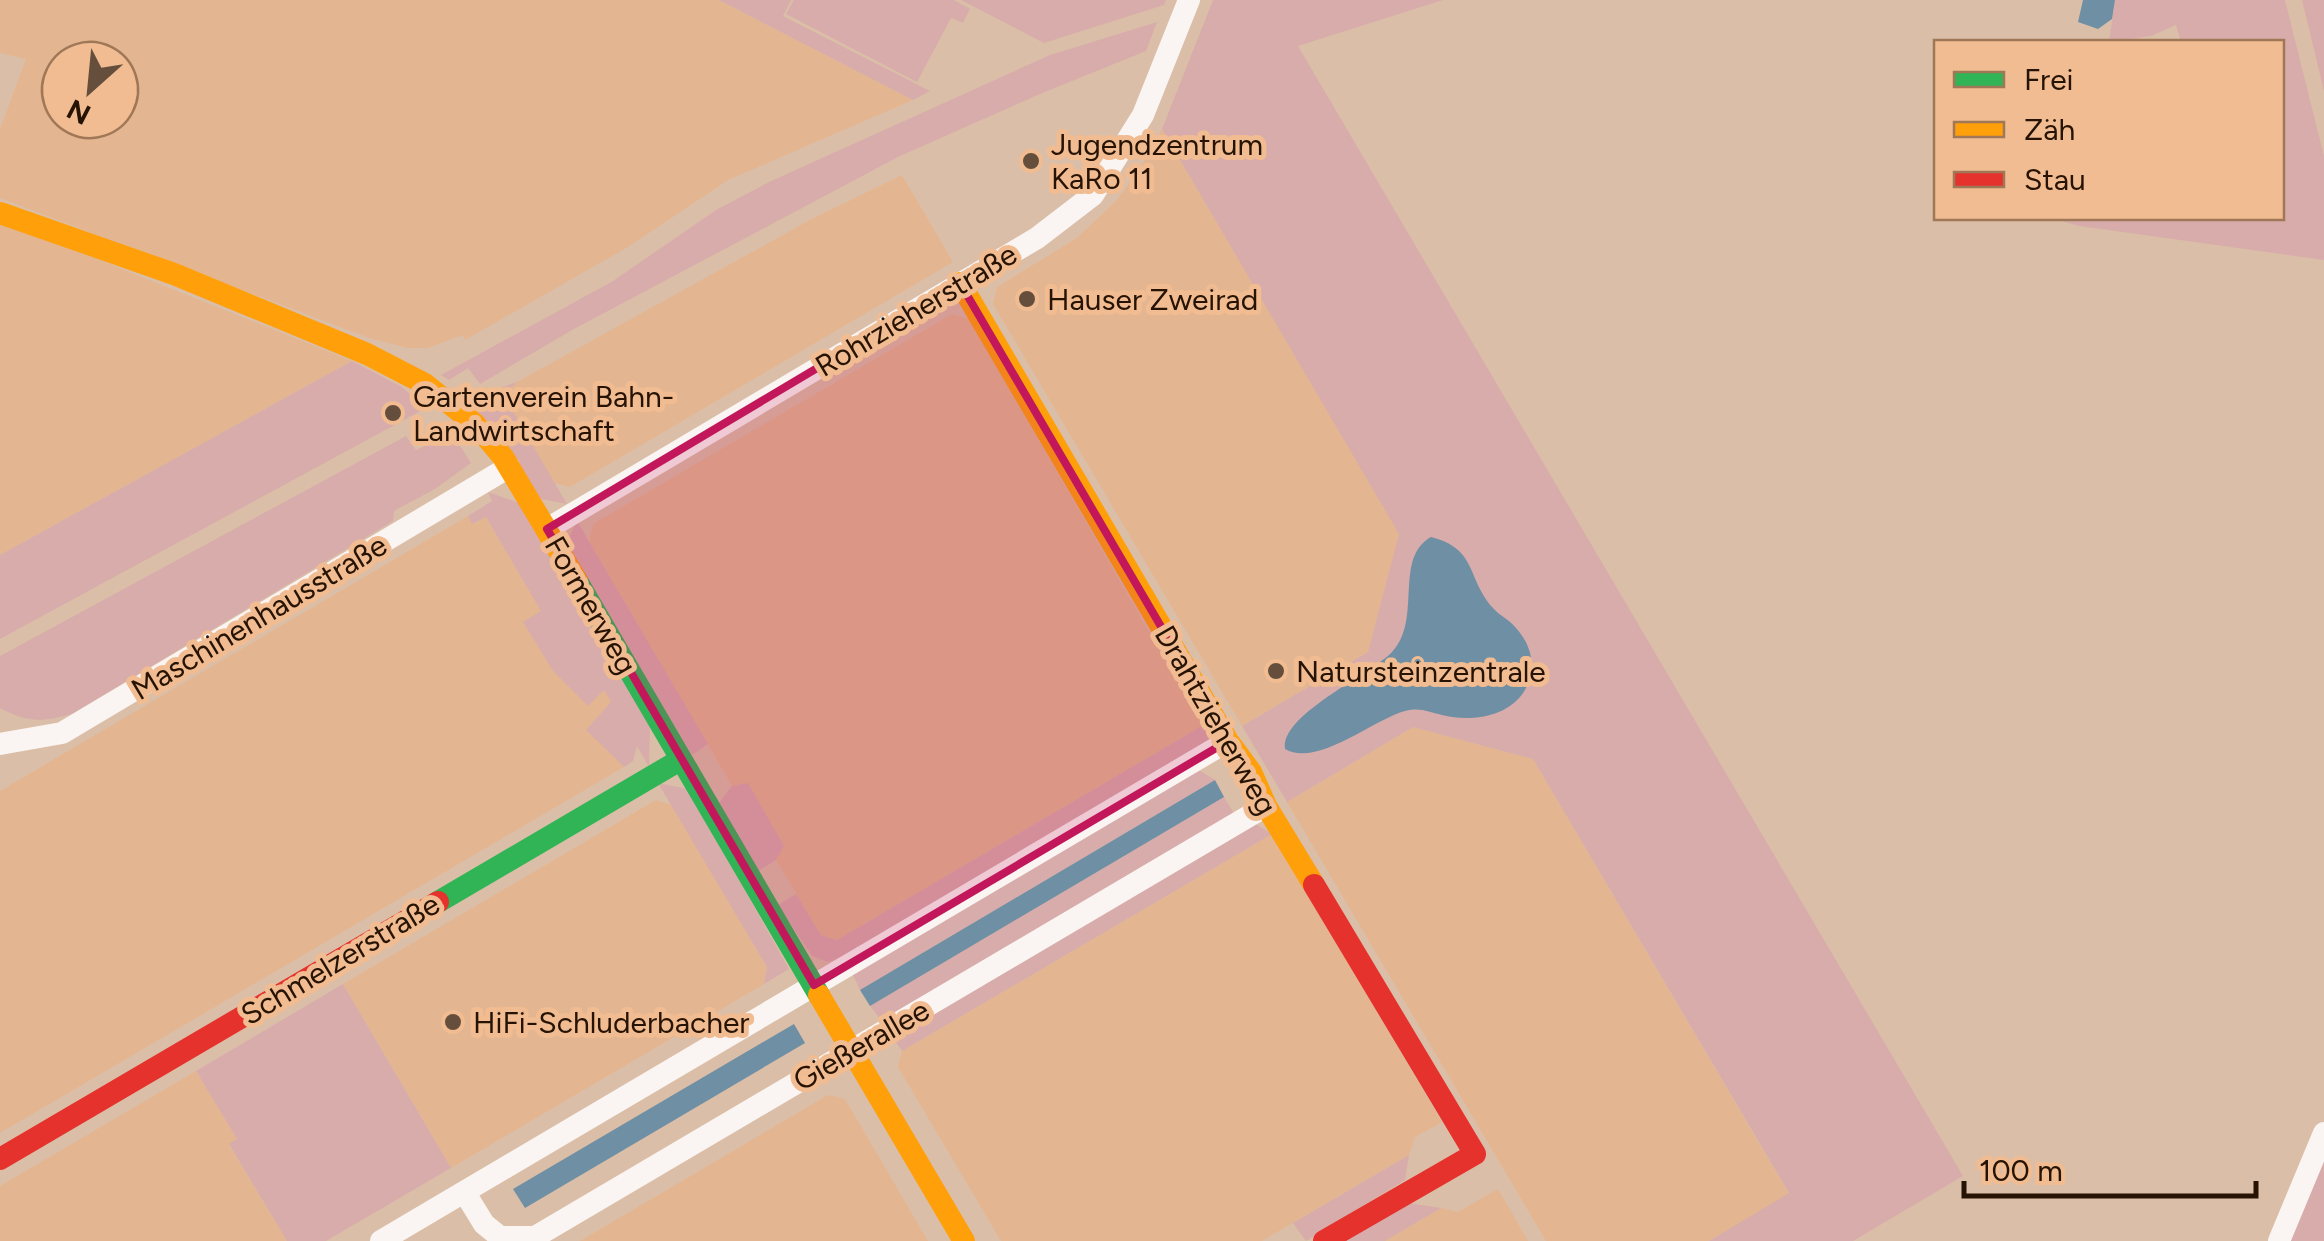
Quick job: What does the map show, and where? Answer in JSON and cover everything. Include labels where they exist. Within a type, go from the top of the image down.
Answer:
[{"type":"street","name":"Rohrzieherstraße","points":[[547,529],[1036,238],[1094,195],[1143,114],[1190,0]]},
{"type":"street","name":"Formerweg","points":[[0,213],[174,274],[391,365],[425,384],[466,415],[486,436],[547,529],[964,1241]]},
{"type":"street","name":"Drahtzieherweg","points":[[960,283],[1475,1154],[1324,1241]]},
{"type":"street","name":"Maschinenhausstraße","points":[[0,744],[62,732],[509,467]]},
{"type":"street","points":[[381,1241],[1228,741]]},
{"type":"street","name":"Schmelzerstraße","points":[[0,1159],[680,760]]},
{"type":"street","name":"Gießerallee","points":[[465,1193],[484,1224],[500,1238],[534,1237],[1266,806]]},
{"type":"street","points":[[2278,1241],[2324,1133]]},
{"type":"highlighted area","points":[[960,283],[1228,741],[814,985],[547,529]]},
{"type":"shaded area","points":[[0,0],[719,0],[913,100],[728,180],[628,247],[465,340],[463,335],[428,348],[408,348],[369,338],[0,198],[0,129],[26,59],[0,53]]},
{"type":"shaded area","points":[[719,0],[791,0],[783,16],[930,91],[913,100]]},
{"type":"shaded area","points":[[794,0],[954,0],[970,9],[963,23],[951,18],[917,82],[786,14]]},
{"type":"shaded area","points":[[961,0],[1166,0],[1164,5],[1044,43]]},
{"type":"shaded area","points":[[1213,0],[1443,0],[1298,46],[1963,1176],[1853,1241],[1709,1241],[1789,1193],[1533,759],[1413,727],[1287,802],[1242,726],[1368,652],[1399,534],[1162,129]]},
{"type":"shaded area","points":[[2115,0],[2285,0],[2324,156],[2324,260],[2058,220],[2284,220],[2284,40],[2180,40],[2176,25],[2151,36],[2109,40]]},
{"type":"shaded area","points":[[2302,0],[2324,0],[2324,91]]},
{"type":"shaded area","points":[[1157,22],[1146,51],[898,157],[574,329],[480,384],[468,368],[449,380],[441,375],[613,281],[716,210],[769,182],[1050,55]]},
{"type":"shaded area","points":[[1162,129],[1400,534],[1368,652],[1242,726],[993,304],[997,287],[1077,238],[1116,201]]},
{"type":"shaded area","points":[[902,175],[953,262],[570,487],[554,483],[504,396],[517,382],[810,220]]},
{"type":"shaded area","points":[[0,224],[39,236],[352,361],[0,555]]},
{"type":"shaded area","points":[[952,314],[969,319],[1167,663],[1207,723],[837,940],[821,935],[776,860],[784,846],[748,784],[732,786],[589,541],[593,524]]},
{"type":"shaded area","points":[[352,361],[402,387],[426,408],[0,639],[0,555]]},
{"type":"shaded area","points":[[517,382],[504,396],[567,504],[541,499],[468,405],[472,398]]},
{"type":"shaded area","points":[[452,433],[471,463],[435,489],[394,511],[393,521],[72,714],[35,720],[0,708],[0,656],[406,436],[416,450]]},
{"type":"shaded area","points":[[488,492],[519,503],[650,727],[649,767],[637,746],[633,761],[624,767],[586,730],[611,702],[604,690],[588,706],[553,671],[523,622],[541,611],[486,517],[472,524],[468,516],[492,501]]},
{"type":"shaded area","points":[[468,516],[473,524],[486,517],[542,612],[523,623],[604,689],[612,703],[587,730],[624,767],[0,1133],[0,791]]},
{"type":"shaded area","points":[[577,521],[708,744],[692,755],[571,553],[570,535]]},
{"type":"shaded area","points":[[1207,723],[1209,741],[844,956],[828,962],[812,956],[778,905],[796,894],[821,935],[837,940]]},
{"type":"shaded area","points":[[1413,727],[1533,759],[1789,1194],[1709,1241],[1546,1241],[1287,802]]},
{"type":"shaded area","points":[[1194,767],[1215,780],[860,990],[851,971]]},
{"type":"shaded area","points":[[658,783],[688,789],[789,969],[764,984],[767,967]]},
{"type":"shaded area","points":[[748,783],[784,846],[776,860],[758,871],[719,803],[732,786]]},
{"type":"shaded area","points":[[1224,797],[1236,817],[885,1025],[870,1006]]},
{"type":"shaded area","points":[[656,800],[672,805],[767,967],[764,984],[451,1168],[343,984]]},
{"type":"shaded area","points":[[1252,822],[1272,834],[902,1051],[891,1035]]},
{"type":"shaded area","points":[[1272,834],[1442,1122],[1415,1137],[1409,1155],[1262,1241],[1001,1241],[898,1067],[902,1051]]},
{"type":"shaded area","points":[[343,984],[451,1168],[326,1241],[287,1241],[229,1144],[237,1139],[196,1071]]},
{"type":"shaded area","points":[[196,1071],[237,1139],[229,1145],[287,1241],[0,1241],[0,1186]]},
{"type":"shaded area","points":[[828,1095],[845,1099],[928,1241],[580,1241]]},
{"type":"shaded area","points":[[2324,1149],[2324,1241],[2286,1241]]},
{"type":"shaded area","points":[[1409,1155],[1405,1180],[1306,1241],[1293,1223]]},
{"type":"shaded area","points":[[1498,1189],[1528,1241],[1385,1241],[1441,1208],[1458,1212]]},
{"type":"shaded area","points":[[1408,1203],[1441,1208],[1385,1241],[1343,1241]]},
{"type":"water","points":[[2083,0],[2115,0],[2112,19],[2098,29],[2078,22]]},
{"type":"water","points":[[1431,537],[1457,549],[1485,597],[1526,642],[1532,671],[1521,696],[1510,706],[1480,717],[1411,710],[1313,752],[1285,749],[1287,736],[1311,709],[1381,661],[1401,639],[1413,559]]},
{"type":"water","points":[[1215,780],[1224,797],[870,1006],[860,990]]},
{"type":"water","points":[[794,1024],[805,1043],[525,1208],[513,1189]]},
{"type":"traffic: fast","points":[[577,581],[819,995]]},
{"type":"traffic: fast","points":[[438,902],[680,760]]},
{"type":"traffic: slow","points":[[0,213],[174,274],[367,354],[425,384],[475,424],[503,457],[577,581]]},
{"type":"traffic: slow","points":[[960,283],[1314,885]]},
{"type":"traffic: slow","points":[[819,995],[964,1241]]},
{"type":"traffic: jam","points":[[1314,885],[1475,1154],[1324,1241]]},
{"type":"traffic: jam","points":[[0,1159],[438,902]]},
{"type":"place","name":"Jugendzentrum KaRo 11","points":[[1031,161]]},
{"type":"place","name":"Hauser Zweirad","points":[[1027,299]]},
{"type":"place","name":"Gartenverein Bahn- Landwirtschaft","points":[[393,413]]},
{"type":"place","name":"Natursteinzentrale","points":[[1276,671]]},
{"type":"place","name":"HiFi-Schluderbacher","points":[[453,1022]]}]
